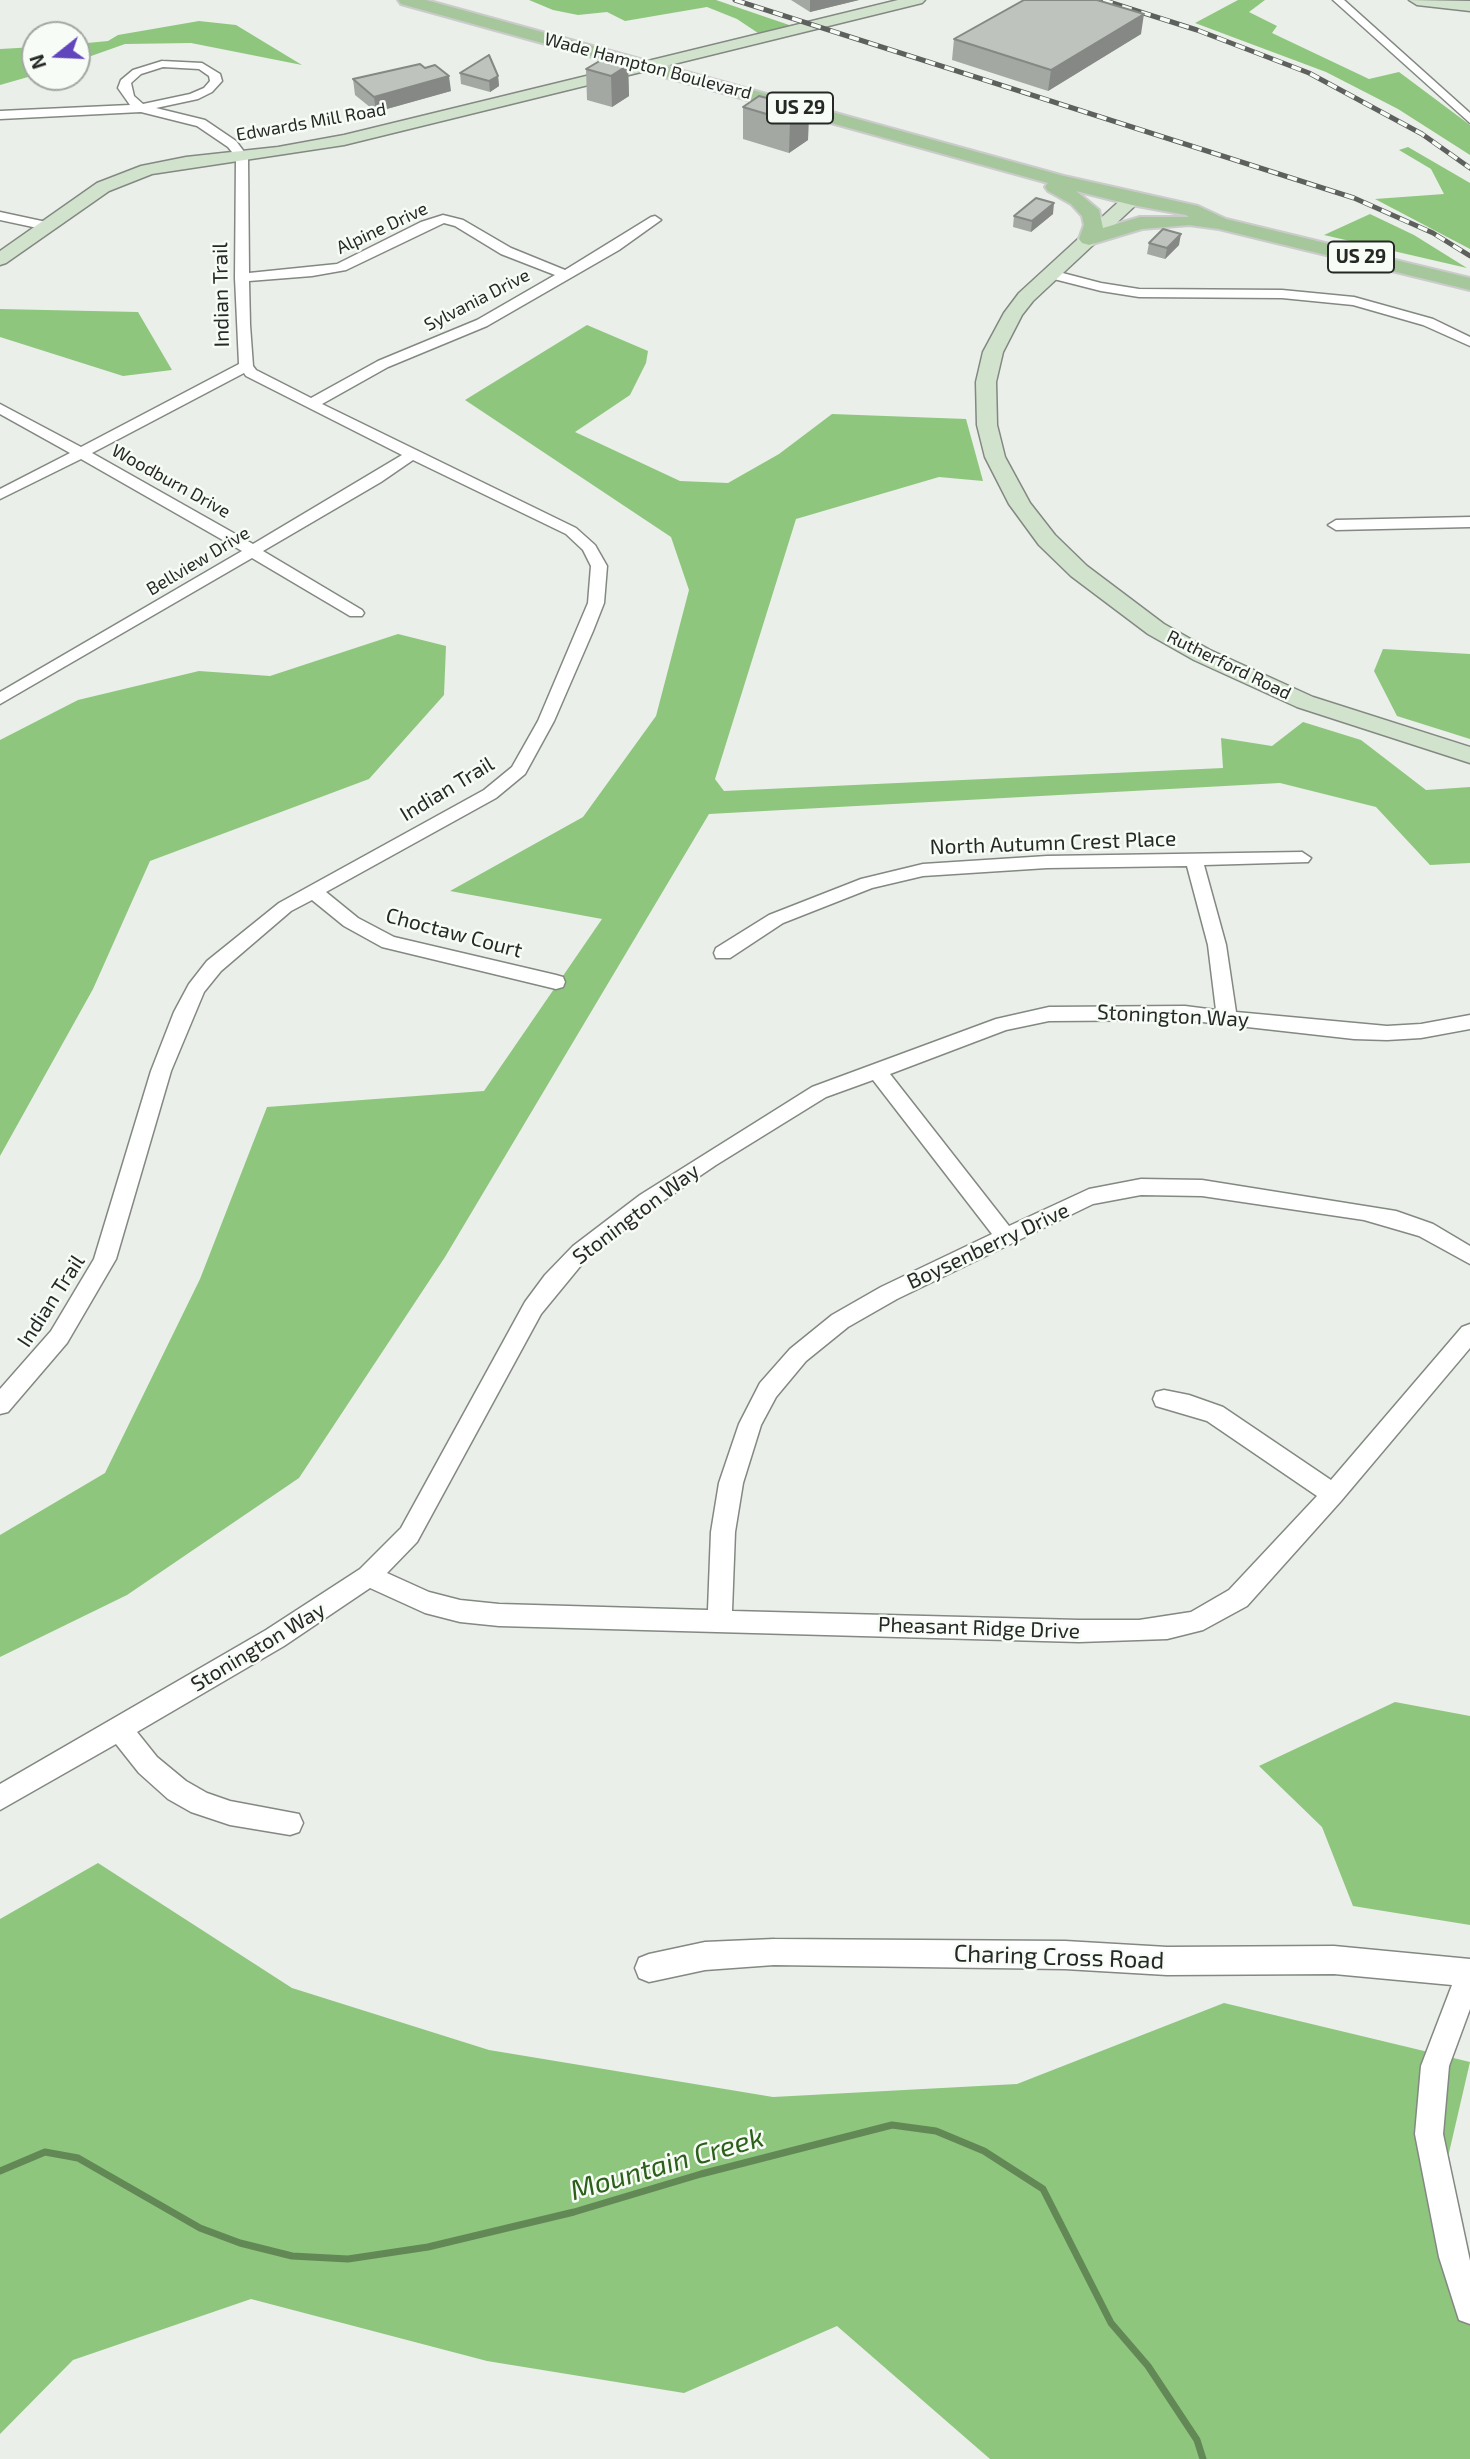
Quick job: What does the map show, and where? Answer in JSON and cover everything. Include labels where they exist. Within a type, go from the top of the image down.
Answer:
[{"type":"main road","name":"Wade Hampton Boulevard","points":[[407,0],[1132,200],[1191,210],[1219,223]]},
{"type":"main road","points":[[1025,171],[1086,206],[1092,214],[1094,225],[1089,239]]},
{"type":"main road","name":"Wade Hampton Boulevard","points":[[1132,200],[1147,210],[1186,220],[1219,223],[1468,284]]},
{"type":"main road","points":[[1089,239],[1140,223],[1186,220]]},
{"type":"street","name":"Edwards Mill Road","points":[[0,259],[103,187],[133,174],[174,164],[242,157],[344,140],[917,0]]},
{"type":"street","points":[[1338,0],[1424,81],[1470,119]]},
{"type":"street","points":[[1418,0],[1470,6]]},
{"type":"street","points":[[0,115],[141,108],[202,93],[214,84],[216,77],[206,68],[187,64],[162,64],[137,72],[126,80],[124,88],[129,98],[141,108],[208,126],[232,144],[242,157]]},
{"type":"street","name":"Indian Trail","points":[[0,1405],[59,1337],[105,1259],[161,1071],[196,989],[214,965],[285,907],[490,794],[519,770],[546,721],[596,603],[599,566],[585,542],[554,521],[255,377],[246,366],[242,278],[242,157]]},
{"type":"street","name":"Rutherford Road","points":[[1132,200],[1025,298],[999,338],[989,366],[985,410],[990,441],[1002,473],[1020,504],[1047,540],[1079,571],[1114,600],[1202,655],[1305,702],[1470,755]]},
{"type":"street","points":[[0,216],[47,226]]},
{"type":"street","name":"Alpine Drive","points":[[242,278],[341,267],[425,225],[443,219],[459,223],[506,251],[566,275]]},
{"type":"street","name":"Sylvania Drive","points":[[311,404],[383,364],[482,323],[655,220]]},
{"type":"street","points":[[1051,274],[1101,287],[1139,293],[1282,294],[1354,301],[1428,322],[1470,342]]},
{"type":"street","points":[[0,495],[246,366]]},
{"type":"street","name":"Woodburn Drive","points":[[0,408],[233,537],[251,551],[356,613]]},
{"type":"street","name":"Bellview Drive","points":[[0,699],[414,453]]},
{"type":"street","points":[[1336,525],[1470,522]]},
{"type":"street","name":"North Autumn Crest Place","points":[[723,953],[761,926],[776,919],[867,883],[923,870],[1047,862],[1302,858]]},
{"type":"street","points":[[1194,860],[1217,945],[1227,1017]]},
{"type":"street","name":"Choctaw Court","points":[[312,891],[351,922],[389,942],[556,982]]},
{"type":"street","name":"Stonington Way","points":[[0,1798],[275,1638],[368,1576],[409,1535],[533,1308],[580,1252],[658,1194],[819,1092],[1003,1024],[1049,1014],[1152,1012],[1387,1033],[1421,1031],[1470,1022]]},
{"type":"street","points":[[876,1070],[1006,1237]]},
{"type":"street","name":"Boysenberry Drive","points":[[720,1620],[723,1532],[736,1461],[750,1424],[781,1372],[818,1338],[863,1306],[1089,1198],[1116,1190],[1171,1186],[1330,1206],[1396,1219],[1426,1230],[1470,1256]]},
{"type":"street","name":"Pheasant Ridge Drive","points":[[368,1576],[425,1602],[460,1611],[499,1615],[1079,1631],[1167,1628],[1194,1622],[1217,1612],[1238,1598],[1333,1494],[1470,1334]]},
{"type":"street","points":[[1164,1399],[1189,1404],[1216,1414],[1333,1494]]},
{"type":"street","points":[[119,1729],[148,1765],[177,1790],[200,1803],[230,1813],[290,1823]]},
{"type":"street","name":"Charing Cross Road","points":[[649,1968],[705,1956],[774,1952],[1065,1955],[1167,1961],[1334,1960],[1470,1973]]},
{"type":"street","points":[[1470,1973],[1435,2066],[1429,2134],[1454,2257],[1470,2309]]},
{"type":"green space","points":[[529,0],[716,0],[795,27],[758,33],[737,19],[707,7],[625,21],[607,12],[578,15],[553,10]]},
{"type":"green space","points":[[1238,0],[1265,0],[1249,12],[1277,26],[1272,33],[1369,79],[1399,72],[1470,125],[1470,155],[1398,109],[1326,72],[1195,23]]},
{"type":"green space","points":[[199,21],[236,25],[302,65],[191,43],[125,44],[91,56],[91,43],[108,41],[118,35]]},
{"type":"green space","points":[[21,48],[21,79],[0,85],[0,49]]},
{"type":"green space","points":[[1408,147],[1470,183],[1470,249],[1375,199],[1444,194],[1431,169],[1399,150]]},
{"type":"green space","points":[[1370,214],[1414,235],[1467,268],[1324,235]]},
{"type":"green space","points":[[0,309],[138,312],[172,370],[123,376],[0,337]]},
{"type":"green space","points":[[587,325],[648,351],[646,363],[630,395],[575,432],[680,481],[728,483],[779,454],[832,414],[966,419],[983,481],[939,477],[796,519],[715,779],[724,791],[1223,768],[1221,738],[1272,746],[1303,722],[1361,740],[1426,790],[1470,787],[1470,863],[1430,865],[1376,807],[1280,783],[709,814],[445,1257],[299,1478],[127,1595],[0,1657],[0,1535],[105,1473],[200,1279],[267,1107],[484,1091],[602,919],[450,891],[583,817],[656,716],[689,590],[671,537],[465,400]]},
{"type":"green space","points":[[398,634],[446,646],[444,695],[369,779],[150,861],[93,989],[0,1156],[0,740],[78,700],[199,671],[270,676]]},
{"type":"green space","points":[[1383,649],[1470,654],[1470,739],[1397,716],[1374,671]]},
{"type":"green space","points":[[1395,1702],[1470,1716],[1470,1925],[1353,1906],[1322,1827],[1259,1766]]},
{"type":"green space","points":[[98,1863],[292,1988],[489,2050],[773,2097],[1017,2084],[1224,2003],[1470,2062],[1442,2183],[1470,2306],[1470,2459],[990,2459],[837,2326],[684,2393],[487,2361],[251,2299],[73,2360],[0,2434],[0,1919]]},
{"type":"building","points":[[1024,0],[1097,0],[1144,14],[1051,70],[954,39]]},
{"type":"building","points":[[489,55],[498,76],[489,81],[460,73]]},
{"type":"building","points":[[603,59],[628,65],[611,76],[586,69]]},
{"type":"building","points":[[420,64],[425,68],[435,65],[449,76],[374,97],[353,79]]},
{"type":"building","points":[[759,96],[809,109],[790,121],[743,107]]},
{"type":"building","points":[[1036,198],[1054,203],[1032,221],[1014,216]]},
{"type":"building","points":[[1163,229],[1181,234],[1167,248],[1149,243]]},
{"type":"waterway","name":"Mountain Creek","points":[[0,2171],[45,2152],[78,2158],[200,2228],[240,2243],[292,2256],[348,2259],[428,2247],[574,2212],[701,2174],[892,2125],[936,2131],[984,2151],[1043,2189],[1111,2323],[1148,2366],[1197,2440],[1203,2459]]},
{"type":"railway","points":[[735,0],[1354,198],[1433,233],[1470,256]]},
{"type":"railway","points":[[1103,0],[1197,30],[1309,73],[1422,134],[1470,168]]}]
